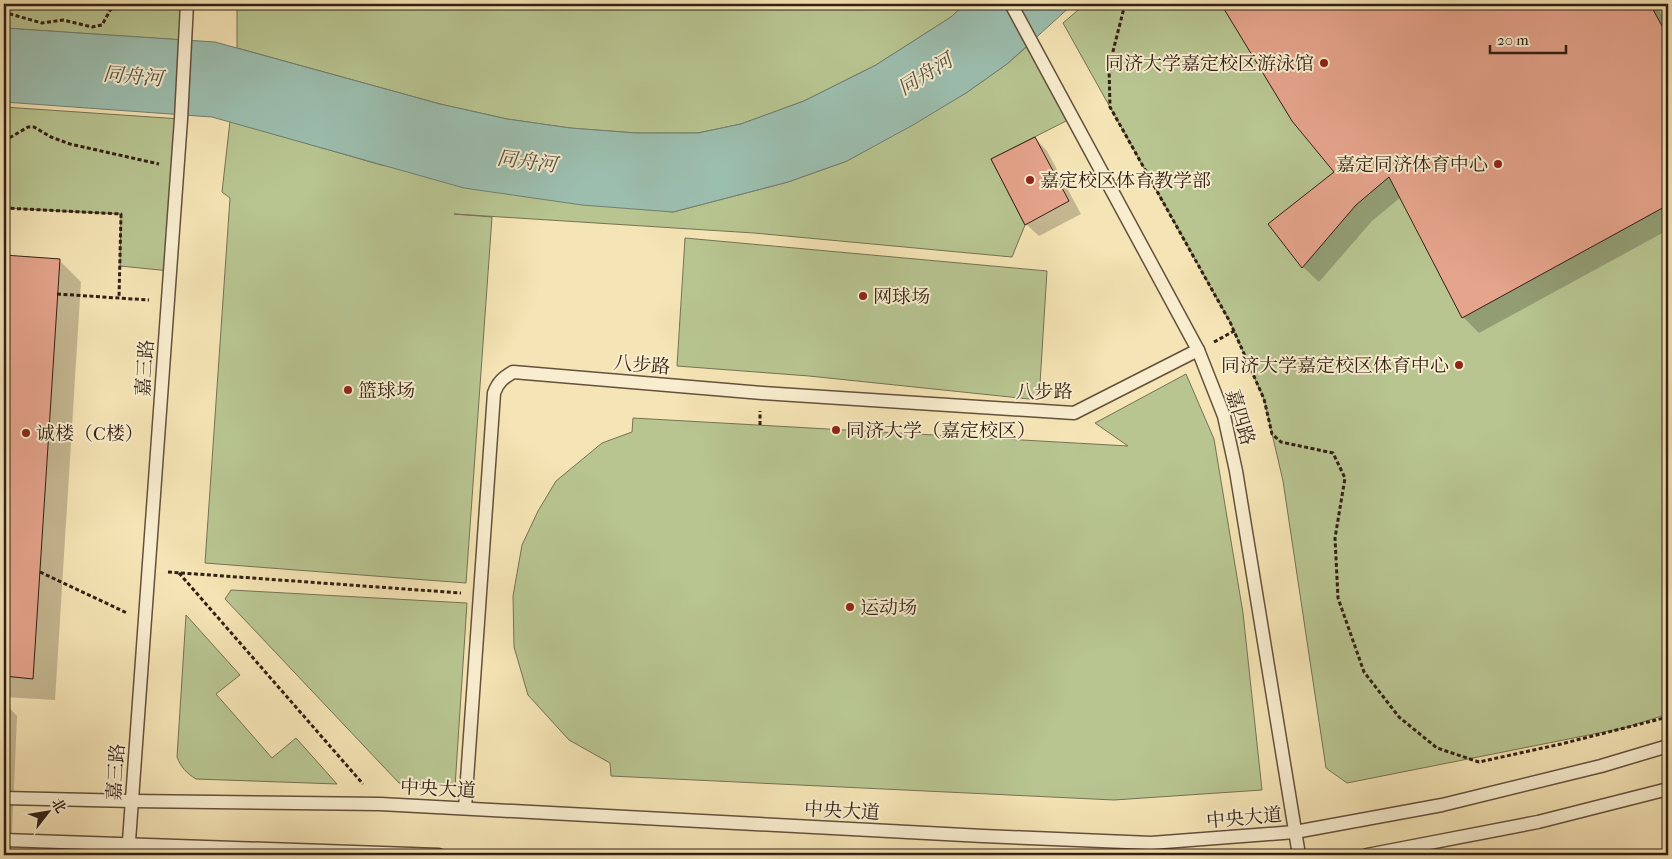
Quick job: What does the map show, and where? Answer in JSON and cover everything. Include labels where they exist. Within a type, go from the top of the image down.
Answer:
[{"type":"lane","name":"嘉三路","points":[[129,849],[181,119],[187,4]]},
{"type":"lane","name":"嘉四路","points":[[1011,4],[1198,350],[1224,416],[1236,471],[1300,855]]},
{"type":"lane","name":"八步路","points":[[464,808],[494,393],[500,380],[513,372],[762,393],[1074,414],[1198,350]]},
{"type":"lane","name":"中央大道","points":[[4,798],[132,802],[380,804],[963,835],[1151,843],[1295,832],[1442,805],[1601,766],[1668,746]]},
{"type":"lane","points":[[1367,855],[1538,822],[1668,789]]},
{"type":"lane","points":[[4,840],[129,849],[439,855]]},
{"type":"path","points":[[4,10],[10,14],[42,22],[63,20],[92,27],[102,25],[112,7],[118,4]]},
{"type":"path","points":[[1125,4],[1109,67],[1110,107],[1230,322],[1264,399],[1272,434],[1281,442],[1333,453],[1345,478],[1335,538],[1338,598],[1364,672],[1399,717],[1437,748],[1479,762],[1668,717]]},
{"type":"path","points":[[4,141],[28,127],[34,127],[70,144],[177,168]]},
{"type":"path","points":[[4,208],[121,214],[119,298]]},
{"type":"path","points":[[57,294],[168,301]]},
{"type":"path","points":[[148,570],[479,594]]},
{"type":"path","points":[[40,572],[144,621]]},
{"type":"path","points":[[179,573],[380,804]]},
{"type":"green space","points":[[4,4],[185,4],[182,40],[4,28]]},
{"type":"green space","points":[[237,4],[965,4],[951,17],[876,65],[804,101],[741,124],[698,133],[636,133],[570,128],[507,119],[440,104],[237,48]]},
{"type":"green space","name":"同济大学嘉定校区体育中心","points":[[1085,4],[1668,4],[1668,714],[1624,728],[1347,783],[1326,768],[1283,481],[1264,399],[1230,322],[1063,23]]},
{"type":"green space","name":"篮球场","points":[[1031,43],[1072,118],[991,159],[1025,225],[1012,257],[754,233],[454,214],[492,217],[466,583],[205,563],[230,198],[222,192],[230,121],[381,165],[673,212],[788,182],[847,161],[966,93],[1007,64]]},
{"type":"green space","points":[[4,107],[181,119],[170,271],[120,266],[121,214],[4,208]]},
{"type":"green space","name":"网球场","points":[[685,238],[1047,271],[1039,400],[809,376],[677,366]]},
{"type":"green space","points":[[1186,374],[1214,439],[1243,613],[1262,790],[1114,800],[611,776],[610,763],[569,740],[528,695],[514,647],[513,596],[522,545],[538,511],[556,481],[602,443],[632,432],[633,418],[1128,446],[1095,423]]},
{"type":"green space","points":[[231,590],[467,603],[455,787],[399,783],[225,599]]},
{"type":"green space","points":[[186,615],[240,675],[216,694],[272,758],[296,738],[337,784],[196,779],[184,770],[177,757]]},
{"type":"water","name":"同舟河","points":[[965,4],[1073,4],[1007,64],[966,93],[847,161],[788,182],[673,212],[582,205],[464,188],[212,117],[4,102],[4,28],[215,42],[440,104],[507,119],[570,128],[636,133],[698,133],[741,124],[804,101],[876,65],[951,17]]},
{"type":"building","name":"嘉定同济体育中心","points":[[1221,4],[1650,4],[1668,37],[1668,205],[1462,318],[1389,177],[1356,205],[1302,268],[1268,224],[1334,172],[1292,121]]},
{"type":"building","name":"嘉定校区体育教学部","points":[[1035,137],[1069,201],[1025,225],[991,159]]},
{"type":"building","name":"诚楼（C楼）","points":[[4,255],[60,259],[33,679],[4,676]]},
{"type":"place","name":"同济大学嘉定校区游泳馆","points":[[1324,63]]},
{"type":"place","name":"嘉定同济体育中心","points":[[1498,164]]},
{"type":"place","name":"嘉定校区体育教学部","points":[[1030,180]]},
{"type":"place","name":"网球场","points":[[863,296]]},
{"type":"place","name":"同济大学嘉定校区体育中心","points":[[1459,365]]},
{"type":"place","name":"篮球场","points":[[348,390]]},
{"type":"place","name":"同济大学（嘉定校区）","points":[[836,430]]},
{"type":"place","name":"诚楼（C楼）","points":[[26,433]]},
{"type":"place","name":"运动场","points":[[850,607]]}]
